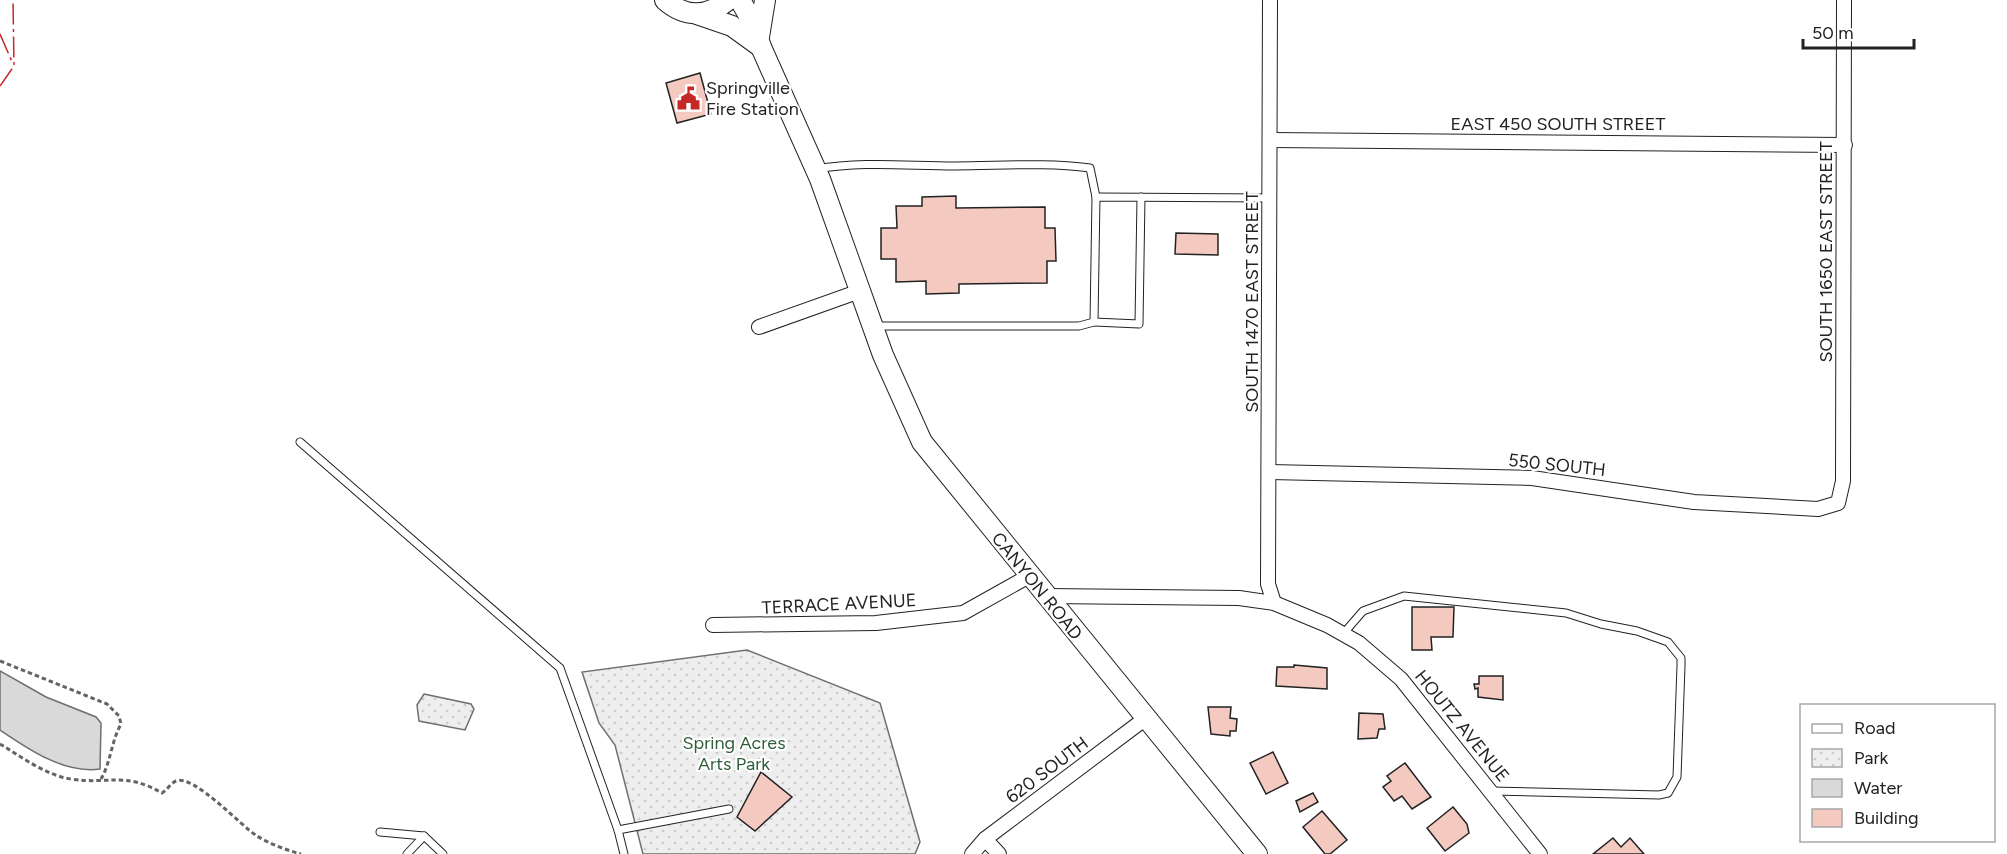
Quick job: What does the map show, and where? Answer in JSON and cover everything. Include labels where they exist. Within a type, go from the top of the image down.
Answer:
[{"type":"main road","points":[[665,0],[675,8],[732,26],[760,42],[765,0]]},
{"type":"main road","points":[[697,14],[719,8],[728,0]]},
{"type":"main road","name":"CANYON ROAD","points":[[740,0],[815,169],[873,326],[922,442],[1257,854]]},
{"type":"street","name":"SOUTH 1470 EAST STREET","points":[[1270,0],[1268,584],[1274,603]]},
{"type":"street","name":"SOUTH 1650 EAST STREET","points":[[1838,503],[1843,481],[1844,0]]},
{"type":"street","name":"EAST 450 SOUTH STREET","points":[[1271,140],[1845,145]]},
{"type":"street","points":[[759,327],[860,291]]},
{"type":"street","name":"550 SOUTH","points":[[1270,472],[1532,478],[1694,502],[1818,509],[1838,503]]},
{"type":"street","name":"TERRACE AVENUE","points":[[713,625],[876,624],[963,613],[1029,576]]},
{"type":"street","points":[[1046,596],[1239,598],[1274,603],[1310,617],[1343,634]]},
{"type":"street","name":"HOUTZ AVENUE","points":[[1343,634],[1374,654],[1401,679],[1540,854]]},
{"type":"street","name":"620 SOUTH","points":[[972,854],[985,839],[1146,718]]},
{"type":"street","points":[[985,839],[999,854]]},
{"type":"lane","points":[[815,169],[850,163],[953,166],[1061,165],[1089,168],[1096,197],[1094,322]]},
{"type":"lane","points":[[1096,197],[1271,198]]},
{"type":"lane","points":[[873,326],[1079,326],[1094,322],[1139,324],[1141,197]]},
{"type":"lane","points":[[300,442],[560,668],[618,830],[624,854]]},
{"type":"lane","points":[[1343,634],[1363,611],[1404,596],[1566,613],[1601,624],[1637,631],[1668,642],[1681,658],[1677,777],[1668,793],[1659,795],[1491,791]]},
{"type":"lane","points":[[618,830],[729,809]]},
{"type":"lane","points":[[380,832],[424,836],[443,854]]},
{"type":"lane","points":[[406,854],[424,836]]},
{"type":"path","points":[[0,661],[10,663],[106,704],[115,711],[121,724],[114,738],[107,768],[101,779]]},
{"type":"path","points":[[0,744],[48,771],[71,779],[124,778],[162,793],[175,781],[180,781],[219,803],[256,835],[301,854]]},
{"type":"green space","name":"Spring Acres Arts Park","points":[[747,650],[880,703],[920,842],[915,854],[643,854],[615,745],[599,723],[582,672]]},
{"type":"green space","points":[[424,694],[471,704],[474,709],[465,730],[419,721],[417,705]]},
{"type":"water","points":[[0,671],[46,697],[96,717],[101,723],[100,769],[87,770],[60,764],[34,752],[0,730]]},
{"type":"building","name":"Springville Fire Station","points":[[700,73],[711,114],[677,123],[666,83]]},
{"type":"building","points":[[956,196],[956,208],[1045,207],[1045,228],[1055,228],[1056,261],[1047,261],[1047,283],[959,284],[959,293],[926,294],[926,281],[896,282],[896,259],[881,259],[881,228],[897,228],[896,206],[922,206],[922,197]]},
{"type":"building","points":[[1176,233],[1218,234],[1218,255],[1175,254]]},
{"type":"building","points":[[1412,607],[1454,607],[1453,637],[1431,637],[1432,650],[1412,650]]},
{"type":"building","points":[[1294,665],[1327,668],[1327,689],[1276,686],[1277,667],[1294,667]]},
{"type":"building","points":[[1479,676],[1503,676],[1503,700],[1478,697],[1478,688],[1475,689],[1474,684],[1479,684]]},
{"type":"building","points":[[1208,707],[1231,707],[1230,718],[1237,719],[1236,731],[1230,731],[1230,736],[1211,734]]},
{"type":"building","points":[[1359,713],[1383,714],[1385,729],[1379,729],[1377,738],[1358,739]]},
{"type":"building","points":[[1273,752],[1288,783],[1266,794],[1250,763]]},
{"type":"building","points":[[1405,763],[1431,797],[1412,809],[1402,796],[1394,801],[1383,787],[1391,781],[1387,776]]},
{"type":"building","points":[[761,772],[792,797],[755,831],[737,817]]},
{"type":"building","points":[[1313,793],[1318,802],[1300,812],[1296,801]]},
{"type":"building","points":[[1453,807],[1467,824],[1469,833],[1445,851],[1427,828]]},
{"type":"building","points":[[1322,811],[1347,840],[1330,854],[1325,854],[1303,827]]},
{"type":"building","points":[[1613,838],[1621,847],[1630,838],[1644,854],[1593,854]]},
{"type":"power","points":[[0,86],[14,66],[13,0]]},
{"type":"power","points":[[0,34],[13,64]]},
{"type":"place","name":"Springville Fire Station","points":[[688,98]]}]
